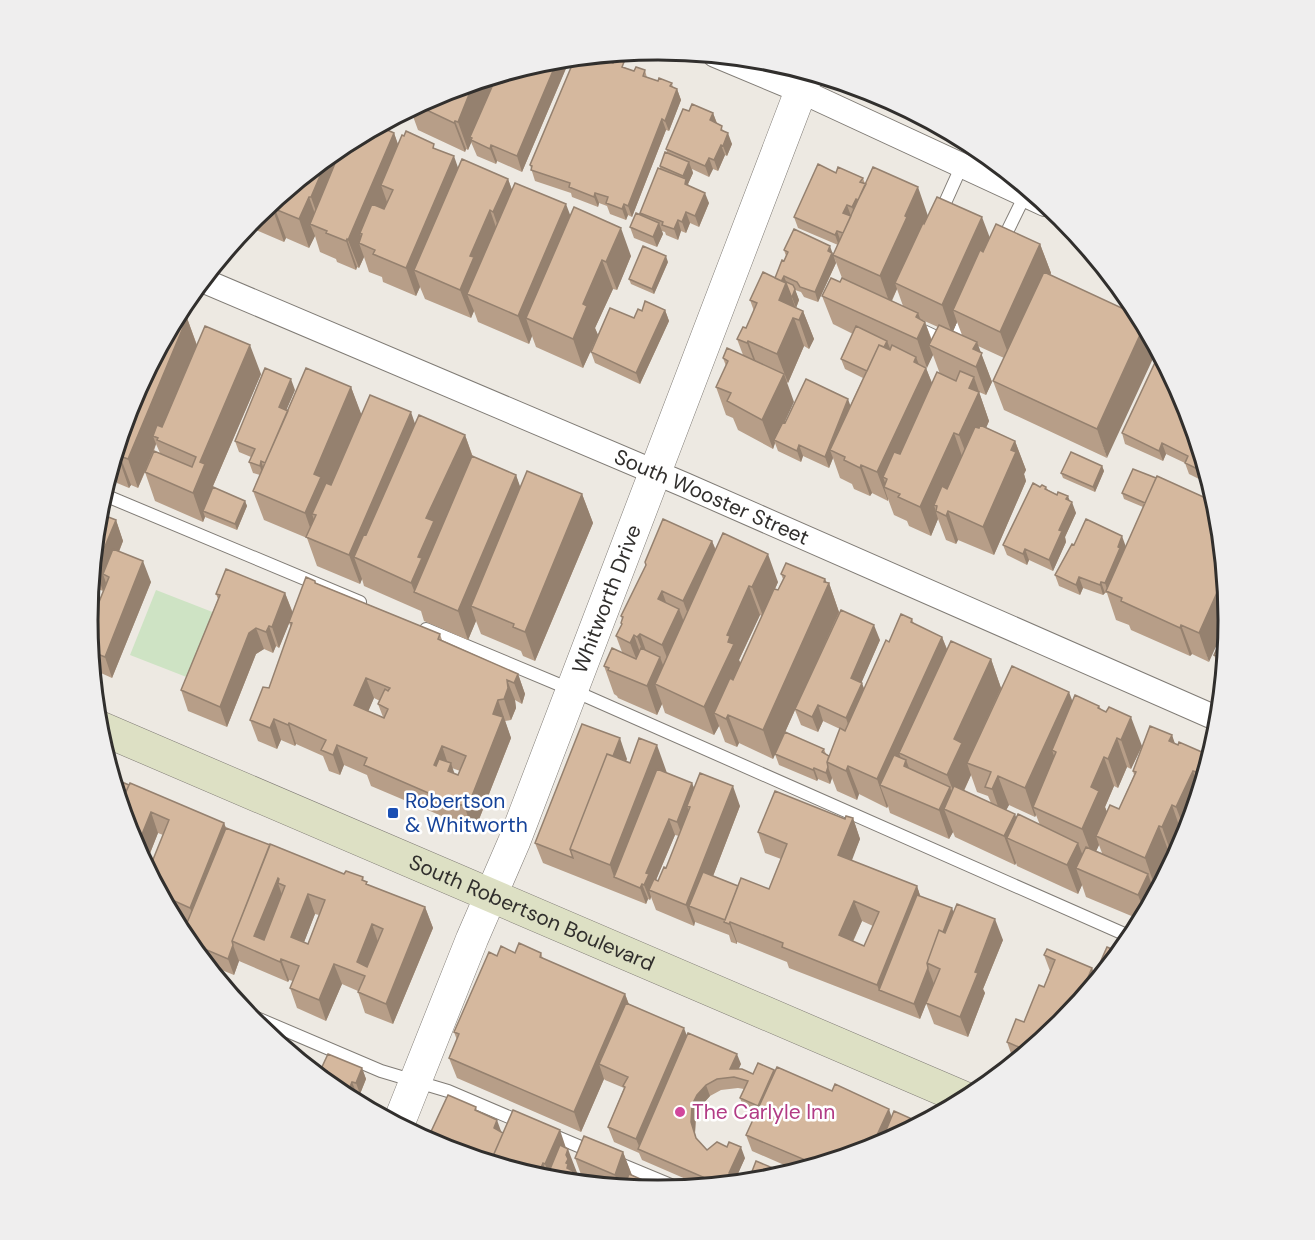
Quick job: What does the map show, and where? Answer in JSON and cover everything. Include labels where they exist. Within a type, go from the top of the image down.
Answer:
[{"type":"main road","name":"South Robertson Boulevard","points":[[109,732],[955,1094]]},
{"type":"street","points":[[770,72],[804,82],[962,165],[1016,190]]},
{"type":"street","name":"Whitworth Drive","points":[[401,1117],[514,842],[804,82]]},
{"type":"street","name":"South Wooster Street","points":[[210,283],[655,473],[1209,715]]},
{"type":"lane","points":[[935,224],[962,165]]},
{"type":"lane","points":[[998,252],[1032,204]]},
{"type":"lane","points":[[903,322],[953,345],[973,304]]},
{"type":"lane","points":[[111,498],[368,605]]},
{"type":"lane","points":[[412,623],[572,690],[1121,934]]},
{"type":"lane","points":[[270,1024],[381,1071],[448,1091],[659,1180]]},
{"type":"green space","points":[[156,590],[215,613],[189,678],[130,655]]},
{"type":"building","points":[[621,61],[624,62],[622,67],[634,71],[636,67],[645,70],[643,76],[658,81],[659,78],[672,83],[670,86],[677,89],[665,121],[662,119],[628,206],[624,204],[622,209],[606,203],[608,197],[595,193],[594,197],[569,187],[570,183],[531,170],[530,165],[571,67]]},
{"type":"building","points":[[553,70],[517,156],[491,145],[490,149],[471,140],[470,137],[493,85]]},
{"type":"building","points":[[470,93],[458,122],[454,123],[427,110]]},
{"type":"building","points":[[692,104],[713,113],[710,120],[722,126],[721,130],[728,133],[714,160],[709,158],[705,166],[666,149],[683,109],[689,111]]},
{"type":"building","points":[[387,130],[394,133],[348,240],[326,233],[327,231],[310,224],[336,162]]},
{"type":"building","points":[[406,131],[434,144],[433,148],[454,156],[406,268],[373,254],[375,250],[359,243],[362,234],[360,233],[372,204],[384,209],[393,190],[381,185],[402,135],[404,136]]},
{"type":"building","points":[[665,152],[689,162],[683,176],[660,166]]},
{"type":"building","points":[[462,159],[508,179],[493,212],[490,210],[470,256],[474,257],[460,290],[414,270]]},
{"type":"building","points":[[818,164],[836,173],[838,167],[863,178],[860,182],[866,184],[858,200],[856,199],[852,207],[847,205],[843,213],[851,216],[843,233],[837,231],[835,235],[794,217]]},
{"type":"building","points":[[873,167],[918,187],[880,276],[833,255]]},
{"type":"building","points":[[658,168],[686,179],[685,184],[705,193],[695,216],[686,212],[682,222],[678,220],[674,229],[640,213]]},
{"type":"building","points":[[321,173],[311,197],[299,219],[277,210]]},
{"type":"building","points":[[515,183],[566,204],[518,316],[467,294]]},
{"type":"building","points":[[937,197],[982,217],[942,305],[895,283]]},
{"type":"building","points":[[574,207],[621,228],[606,262],[602,260],[583,304],[587,306],[573,339],[526,318]]},
{"type":"building","points":[[636,213],[659,223],[653,237],[630,227]]},
{"type":"building","points":[[996,224],[1040,244],[1000,332],[953,310],[980,250],[983,252]]},
{"type":"building","points":[[794,229],[830,246],[828,251],[832,253],[815,292],[800,287],[797,282],[784,276],[782,280],[793,285],[795,289],[792,297],[786,283],[775,278],[788,252],[784,250]]},
{"type":"building","points":[[643,246],[666,256],[652,289],[629,279]]},
{"type":"building","points":[[763,272],[786,283],[779,300],[803,311],[799,320],[793,318],[777,354],[748,341],[747,343],[737,339],[743,327],[746,328],[757,303],[750,300]]},
{"type":"building","points":[[1044,272],[1123,308],[1139,336],[1097,429],[993,381]]},
{"type":"building","points":[[831,278],[840,282],[842,278],[918,313],[916,317],[925,322],[917,339],[822,296]]},
{"type":"building","points":[[645,301],[665,310],[636,373],[591,352],[610,308],[634,318],[638,309],[642,311]]},
{"type":"building","points":[[187,318],[187,318],[128,459],[122,457],[140,406],[155,372]]},
{"type":"building","points":[[939,325],[977,342],[973,349],[982,353],[976,367],[929,345]]},
{"type":"building","points":[[205,326],[250,345],[200,462],[205,464],[193,493],[145,472],[154,451],[192,467],[196,457],[157,440],[158,438],[153,436],[157,425],[162,427]]},
{"type":"building","points":[[856,326],[887,341],[884,347],[879,345],[867,371],[841,359]]},
{"type":"building","points":[[879,345],[890,350],[892,345],[916,357],[914,362],[926,368],[877,472],[861,465],[860,468],[830,450]]},
{"type":"building","points":[[727,348],[784,374],[762,420],[727,401],[731,393],[716,387],[728,361],[723,358]]},
{"type":"building","points":[[1155,363],[1175,406],[1196,468],[1185,463],[1188,456],[1162,443],[1159,451],[1122,433]]},
{"type":"building","points":[[265,368],[291,379],[279,407],[288,411],[265,463],[261,461],[260,466],[249,462],[255,449],[235,441]]},
{"type":"building","points":[[306,368],[351,387],[314,474],[321,477],[305,513],[253,491]]},
{"type":"building","points":[[960,371],[974,377],[969,388],[979,392],[959,435],[954,433],[920,507],[898,497],[900,494],[884,487],[887,479],[883,477],[894,452],[900,454],[937,372],[956,381]]},
{"type":"building","points":[[806,379],[848,399],[825,457],[799,445],[797,451],[774,440],[783,422],[785,423]]},
{"type":"building","points":[[370,395],[411,412],[349,555],[306,537],[316,515],[312,514],[326,483],[331,485]]},
{"type":"building","points":[[419,415],[465,435],[426,518],[434,521],[418,557],[422,558],[411,583],[354,557]]},
{"type":"building","points":[[980,425],[1015,441],[1011,450],[1016,452],[983,527],[948,511],[946,516],[936,511],[937,506],[934,505],[942,486],[947,489],[975,427],[979,428]]},
{"type":"building","points":[[1071,452],[1102,466],[1093,487],[1061,473]]},
{"type":"building","points":[[472,456],[516,475],[458,611],[414,592]]},
{"type":"building","points":[[1133,469],[1156,478],[1145,503],[1122,493]]},
{"type":"building","points":[[527,471],[582,494],[525,632],[513,627],[514,624],[471,606]]},
{"type":"building","points":[[1157,476],[1204,497],[1213,547],[1217,594],[1199,633],[1181,625],[1180,628],[1121,601],[1122,598],[1106,591]]},
{"type":"building","points":[[1033,483],[1046,487],[1045,489],[1057,495],[1058,492],[1068,496],[1066,499],[1072,502],[1049,560],[1025,549],[1023,554],[1003,545]]},
{"type":"building","points":[[213,487],[245,501],[235,524],[203,511]]},
{"type":"building","points":[[107,517],[116,520],[101,555]]},
{"type":"building","points":[[663,519],[712,541],[683,601],[662,591],[658,599],[679,609],[662,645],[640,634],[637,637],[634,635],[630,643],[616,636],[622,624],[623,617],[621,616],[646,565],[645,562]]},
{"type":"building","points":[[1086,519],[1122,536],[1118,547],[1120,548],[1105,583],[1101,582],[1100,585],[1079,577],[1076,585],[1055,575],[1072,544],[1074,545]]},
{"type":"building","points":[[723,533],[768,554],[752,587],[749,586],[727,635],[730,636],[728,642],[734,644],[704,707],[655,684]]},
{"type":"building","points":[[113,549],[143,561],[105,657],[99,655],[98,620],[98,603],[109,577],[103,574]]},
{"type":"building","points":[[786,563],[825,579],[824,582],[829,583],[763,730],[728,715],[726,719],[714,713],[730,678],[733,680],[774,589],[778,590],[785,576],[781,574]]},
{"type":"building","points":[[226,569],[285,593],[272,627],[269,626],[266,632],[256,628],[249,633],[220,707],[181,690],[220,595],[216,594]]},
{"type":"building","points":[[306,577],[315,583],[440,634],[438,639],[518,674],[514,683],[507,680],[508,688],[504,699],[498,700],[493,714],[503,717],[470,801],[464,805],[456,805],[364,765],[367,758],[337,745],[333,755],[321,750],[326,740],[289,723],[288,725],[274,719],[270,728],[250,720],[263,687],[269,688],[292,623],[289,622]],"holes":[[[366,678],[390,688],[388,691],[385,689],[378,704],[388,709],[384,718],[354,705]],[[442,746],[466,756],[458,775],[448,771],[451,763],[439,759],[436,766],[434,765]]]},
{"type":"building","points":[[841,610],[874,625],[851,678],[862,683],[846,718],[818,705],[812,717],[795,709]]},
{"type":"building","points":[[901,614],[912,619],[911,622],[942,637],[877,779],[848,766],[846,771],[827,762],[840,728],[845,731],[886,640],[889,642]]},
{"type":"building","points":[[951,641],[991,659],[954,739],[962,743],[947,775],[899,753]]},
{"type":"building","points":[[612,648],[636,659],[641,648],[660,657],[647,686],[608,670],[609,668],[604,666]]},
{"type":"building","points":[[1012,666],[1069,692],[1025,788],[998,776],[992,789],[985,787],[991,772],[967,763]]},
{"type":"building","points":[[1075,695],[1099,706],[1098,708],[1106,712],[1109,707],[1131,717],[1121,740],[1117,738],[1108,759],[1104,757],[1091,787],[1099,791],[1082,829],[1033,807],[1056,752],[1052,750]]},
{"type":"building","points":[[582,724],[620,738],[613,756],[607,754],[570,849],[573,858],[535,843]]},
{"type":"building","points":[[1150,726],[1172,735],[1169,741],[1178,745],[1179,742],[1201,752],[1196,772],[1193,771],[1176,807],[1172,805],[1162,827],[1159,826],[1145,858],[1096,836],[1110,805],[1119,809],[1136,772],[1133,771]]},
{"type":"building","points":[[785,732],[824,749],[822,752],[829,756],[826,773],[775,754]]},
{"type":"building","points":[[639,738],[657,745],[610,865],[570,849],[607,754],[630,763]]},
{"type":"building","points":[[894,755],[906,760],[904,766],[950,787],[939,810],[880,785]]},
{"type":"building","points":[[657,769],[692,783],[677,822],[669,819],[646,873],[649,874],[640,888],[614,877]]},
{"type":"building","points":[[700,773],[733,786],[686,905],[649,890],[654,879],[658,881],[664,867],[666,868],[690,807],[687,806]]},
{"type":"building","points":[[122,782],[129,785],[125,794]]},
{"type":"building","points":[[130,783],[224,823],[190,908],[173,901],[152,862],[169,820],[151,812],[141,836],[125,794]]},
{"type":"building","points":[[954,786],[1015,814],[1004,836],[944,809]]},
{"type":"building","points":[[775,791],[845,819],[846,816],[853,818],[838,855],[917,886],[877,985],[782,947],[783,943],[730,922],[729,924],[724,922],[741,878],[769,889],[787,844],[758,832]],"holes":[[[854,901],[879,912],[864,946],[839,935]]]},
{"type":"building","points":[[1018,814],[1078,843],[1067,865],[1007,838]]},
{"type":"building","points":[[226,828],[270,845],[232,941],[233,945],[228,959],[205,949],[187,923]]},
{"type":"building","points":[[270,844],[344,874],[346,871],[363,877],[362,880],[367,882],[366,884],[425,907],[386,1004],[358,992],[365,976],[334,964],[319,1000],[290,988],[299,966],[281,959],[280,962],[232,941]],"holes":[[[278,878],[278,883],[285,886],[264,940],[254,936]],[[308,894],[325,900],[308,944],[291,937]],[[372,924],[383,929],[367,967],[357,962]]]},
{"type":"building","points":[[1086,847],[1148,874],[1138,895],[1076,868]]},
{"type":"building","points":[[703,872],[738,886],[725,920],[689,906]]},
{"type":"building","points":[[917,895],[952,908],[943,932],[939,930],[914,1004],[879,990]]},
{"type":"building","points":[[957,904],[995,919],[975,972],[978,973],[960,1017],[926,1003],[940,969],[927,963],[939,930],[945,933]]},
{"type":"building","points":[[519,943],[541,953],[540,957],[625,994],[574,1112],[449,1058],[459,1034],[454,1032],[489,952],[497,956],[501,946],[515,953]]},
{"type":"building","points":[[1107,947],[1111,949],[1102,961],[1099,964]]},
{"type":"building","points":[[1047,949],[1092,968],[1079,989],[1019,1047],[1007,1042],[1016,1019],[1024,1022],[1039,985],[1044,987],[1055,960],[1044,955]]},
{"type":"building","points":[[626,1003],[684,1028],[636,1139],[608,1127],[628,1077],[599,1064]]},
{"type":"building","name":"The Carlyle Inn","points":[[688,1033],[737,1054],[730,1069],[742,1069],[753,1074],[758,1063],[774,1070],[758,1106],[740,1098],[748,1081],[734,1077],[717,1079],[706,1085],[692,1105],[691,1122],[696,1138],[707,1150],[717,1142],[727,1147],[729,1142],[741,1147],[729,1173],[734,1175],[705,1178],[638,1149]]},
{"type":"building","points":[[328,1054],[362,1068],[356,1083],[352,1082],[350,1088],[322,1068]]},
{"type":"building","points":[[777,1067],[832,1091],[835,1084],[889,1109],[877,1135],[802,1161],[803,1159],[746,1135]]},
{"type":"building","points":[[448,1095],[476,1107],[475,1110],[497,1120],[494,1128],[503,1133],[493,1155],[431,1132]]},
{"type":"building","points":[[513,1110],[560,1130],[545,1164],[543,1163],[541,1167],[493,1155]]},
{"type":"building","points":[[894,1111],[911,1119],[905,1122],[886,1131]]},
{"type":"building","points":[[584,1136],[623,1152],[615,1175],[575,1158]]},
{"type":"building","points":[[560,1145],[568,1149],[566,1163],[572,1173],[550,1169]]},
{"type":"building","points":[[756,1161],[772,1168],[767,1169],[752,1172]]},
{"type":"building","points":[[629,1174],[641,1180],[627,1179]]},
{"type":"place","name":"Robertson & Whitworth","points":[[393,813]]},
{"type":"place","name":"The Carlyle Inn","points":[[680,1112]]}]
